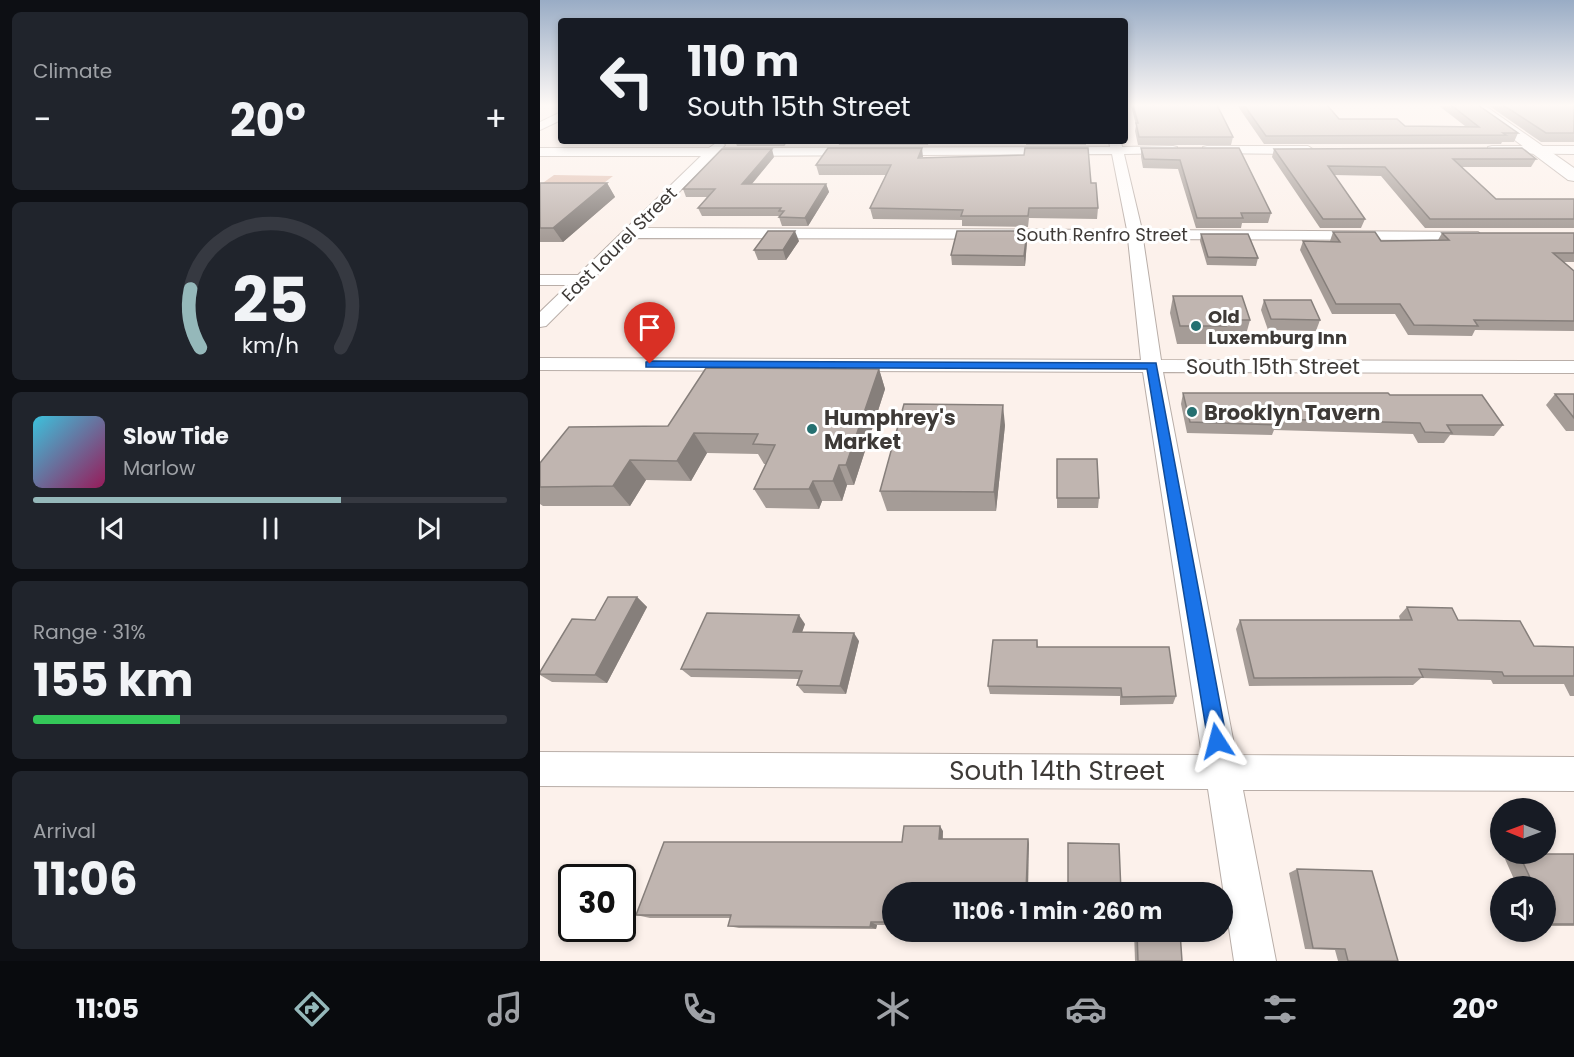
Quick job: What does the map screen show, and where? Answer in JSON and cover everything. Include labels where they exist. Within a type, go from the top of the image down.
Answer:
[{"type":"street","points":[[540,152],[604,150]]},
{"type":"street","name":"East Laurel Street","points":[[540,322],[714,150]]},
{"type":"street","points":[[911,150],[1019,152],[1049,150]]},
{"type":"street","points":[[1117,150],[1135,234],[1152,365],[1255,961]]},
{"type":"street","points":[[1314,150],[1320,150]]},
{"type":"street","points":[[1484,150],[1574,150]]},
{"type":"street","points":[[1539,150],[1574,176]]},
{"type":"street","name":"South Renfro Street","points":[[630,233],[1491,235]]},
{"type":"street","points":[[540,280],[582,280]]},
{"type":"street","name":"South 15th Street","points":[[540,364],[1574,367]]},
{"type":"street","name":"South 14th Street","points":[[540,770],[1574,774]]},
{"type":"shaded area","points":[[554,175],[613,176],[600,186],[540,185]]},
{"type":"building","points":[[721,150],[771,150],[742,184],[826,184],[805,218],[779,217],[784,211],[779,211],[781,208],[698,208],[715,189],[683,189]]},
{"type":"building","points":[[827,150],[921,150],[918,158],[1024,155],[1025,150],[1088,150],[1091,183],[1096,183],[1098,208],[1029,208],[1028,216],[961,216],[963,210],[870,208],[891,165],[816,165]]},
{"type":"building","points":[[1142,150],[1240,150],[1271,213],[1241,213],[1243,218],[1197,218],[1180,160],[1144,159]]},
{"type":"building","points":[[1275,150],[1524,150],[1536,159],[1453,159],[1496,199],[1574,199],[1574,219],[1430,219],[1385,167],[1328,166],[1365,219],[1323,219]]},
{"type":"building","points":[[540,183],[607,183],[553,228],[540,228]]},
{"type":"building","points":[[768,231],[795,231],[783,250],[754,250]]},
{"type":"building","points":[[957,231],[1027,231],[1024,256],[951,255]]},
{"type":"building","points":[[1333,232],[1375,232],[1381,241],[1449,240],[1442,233],[1574,233],[1574,253],[1553,253],[1574,271],[1574,321],[1474,320],[1478,326],[1414,325],[1400,304],[1336,304],[1303,241],[1340,242]]},
{"type":"building","points":[[1201,234],[1248,234],[1258,258],[1208,257]]},
{"type":"building","points":[[1173,296],[1242,296],[1250,320],[1224,320],[1226,326],[1180,326]]},
{"type":"building","points":[[1264,300],[1311,300],[1320,320],[1271,319]]},
{"type":"building","points":[[706,368],[879,369],[846,465],[839,465],[833,481],[813,481],[809,489],[754,489],[775,445],[753,444],[758,434],[694,433],[677,461],[630,460],[613,486],[540,487],[540,463],[569,427],[668,426]]},
{"type":"building","points":[[1183,393],[1482,395],[1503,425],[1447,425],[1452,433],[1425,432],[1420,423],[1274,419],[1276,425],[1190,422]]},
{"type":"building","points":[[1555,394],[1574,394],[1574,418]]},
{"type":"building","points":[[904,404],[1003,405],[994,492],[880,491]]},
{"type":"building","points":[[1057,459],[1097,459],[1099,498],[1057,498]]},
{"type":"building","points":[[608,597],[637,597],[595,675],[540,674],[572,619],[595,620]]},
{"type":"building","points":[[1407,607],[1452,608],[1458,620],[1520,621],[1534,646],[1574,647],[1574,676],[1504,676],[1502,672],[1419,669],[1423,677],[1254,678],[1240,620],[1412,620]]},
{"type":"building","points":[[707,613],[799,615],[793,632],[854,633],[840,686],[797,685],[802,671],[681,669]]},
{"type":"building","points":[[993,640],[1037,640],[1037,647],[1169,647],[1176,696],[1122,697],[1121,688],[988,686]]},
{"type":"building","points":[[904,826],[940,826],[939,839],[1028,839],[1026,882],[882,882],[882,922],[871,922],[870,927],[728,926],[731,915],[636,915],[664,842],[902,842]]},
{"type":"building","points":[[1068,843],[1119,844],[1121,882],[1068,882]]},
{"type":"building","points":[[1556,854],[1574,854],[1574,924],[1556,924],[1556,876],[1529,876],[1524,864],[1556,864]]},
{"type":"building","points":[[1297,869],[1372,871],[1398,961],[1348,961],[1345,949],[1313,948]]},
{"type":"building","points":[[1137,942],[1181,942],[1182,961],[1138,961]]},
{"type":"place","name":"Old Luxemburg Inn","points":[[1196,326]]},
{"type":"place","name":"Brooklyn Tavern","points":[[1192,412]]},
{"type":"place","name":"Humphrey's Market","points":[[812,429]]},
{"type":"route","points":[[650,364],[1152,365],[1217,741]]}]
